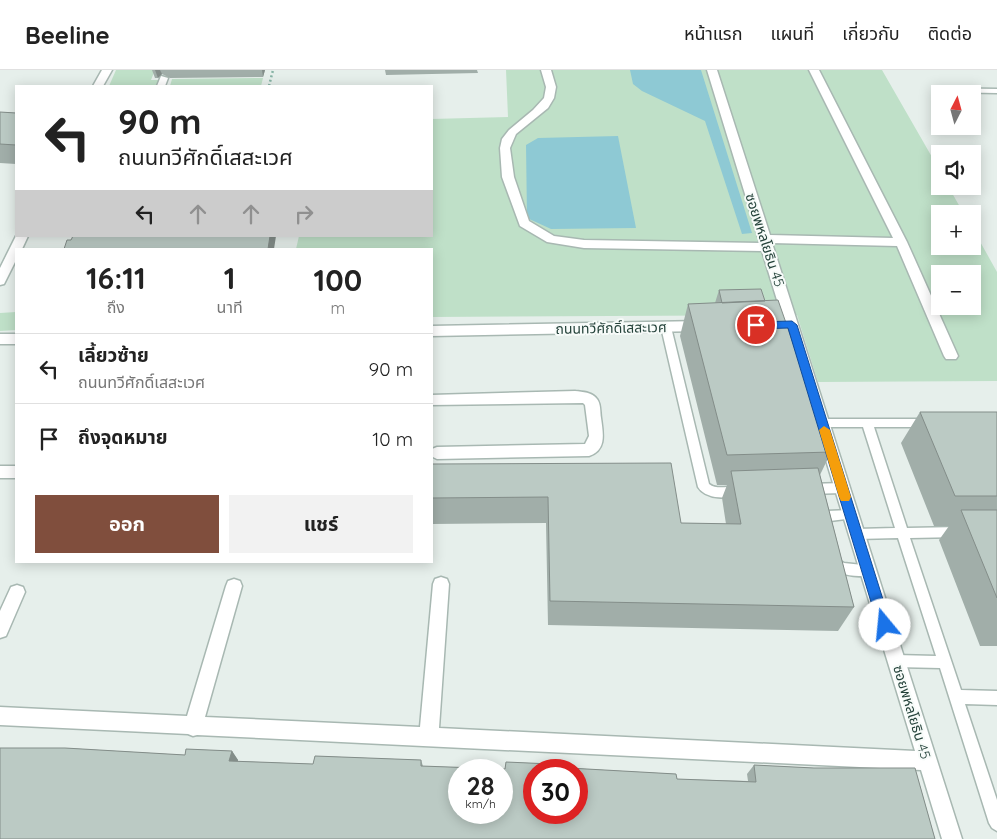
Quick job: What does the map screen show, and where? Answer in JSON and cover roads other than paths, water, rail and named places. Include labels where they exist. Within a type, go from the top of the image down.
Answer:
[{"type":"street","points":[[98,85],[106,70]]},
{"type":"street","points":[[546,70],[551,90],[548,99],[539,111],[511,134],[505,146],[506,170],[524,223],[552,240],[584,244],[901,242]]},
{"type":"street","name":"ซอยพหลโยธิน 45","points":[[712,70],[766,243],[787,325],[822,423],[952,839]]},
{"type":"street","points":[[814,70],[901,242],[951,356]]},
{"type":"street","points":[[0,281],[15,250]]},
{"type":"street","name":"ถนนทวีศักดิ์เสสะเวศ","points":[[433,331],[714,326]]},
{"type":"street","points":[[0,339],[15,339]]},
{"type":"street","points":[[433,400],[575,396],[587,398],[592,403],[596,436],[595,444],[589,450],[437,452]]},
{"type":"street","points":[[0,472],[15,472]]},
{"type":"street","points":[[429,738],[441,584]]},
{"type":"street","points":[[193,726],[234,586]]},
{"type":"street","points":[[0,630],[17,592]]},
{"type":"street","points":[[0,716],[928,762]]},
{"type":"lane","points":[[161,85],[164,78]]},
{"type":"lane","points":[[981,91],[997,91]]},
{"type":"lane","points":[[666,327],[704,487],[711,492],[754,491]]},
{"type":"lane","points":[[822,423],[941,424]]},
{"type":"lane","points":[[867,423],[997,823]]},
{"type":"lane","points":[[801,489],[842,488]]},
{"type":"lane","points":[[850,515],[827,516],[823,518],[832,562],[841,568],[868,570]]},
{"type":"lane","points":[[857,534],[968,532]]},
{"type":"lane","points":[[896,661],[944,662]]},
{"type":"lane","points":[[956,697],[997,698]]},
{"type":"water","points":[[630,70],[701,70],[752,233],[742,234],[705,121],[642,91],[633,84]]},
{"type":"water","points":[[618,136],[636,228],[551,229],[527,218],[526,145],[538,138]]}]
